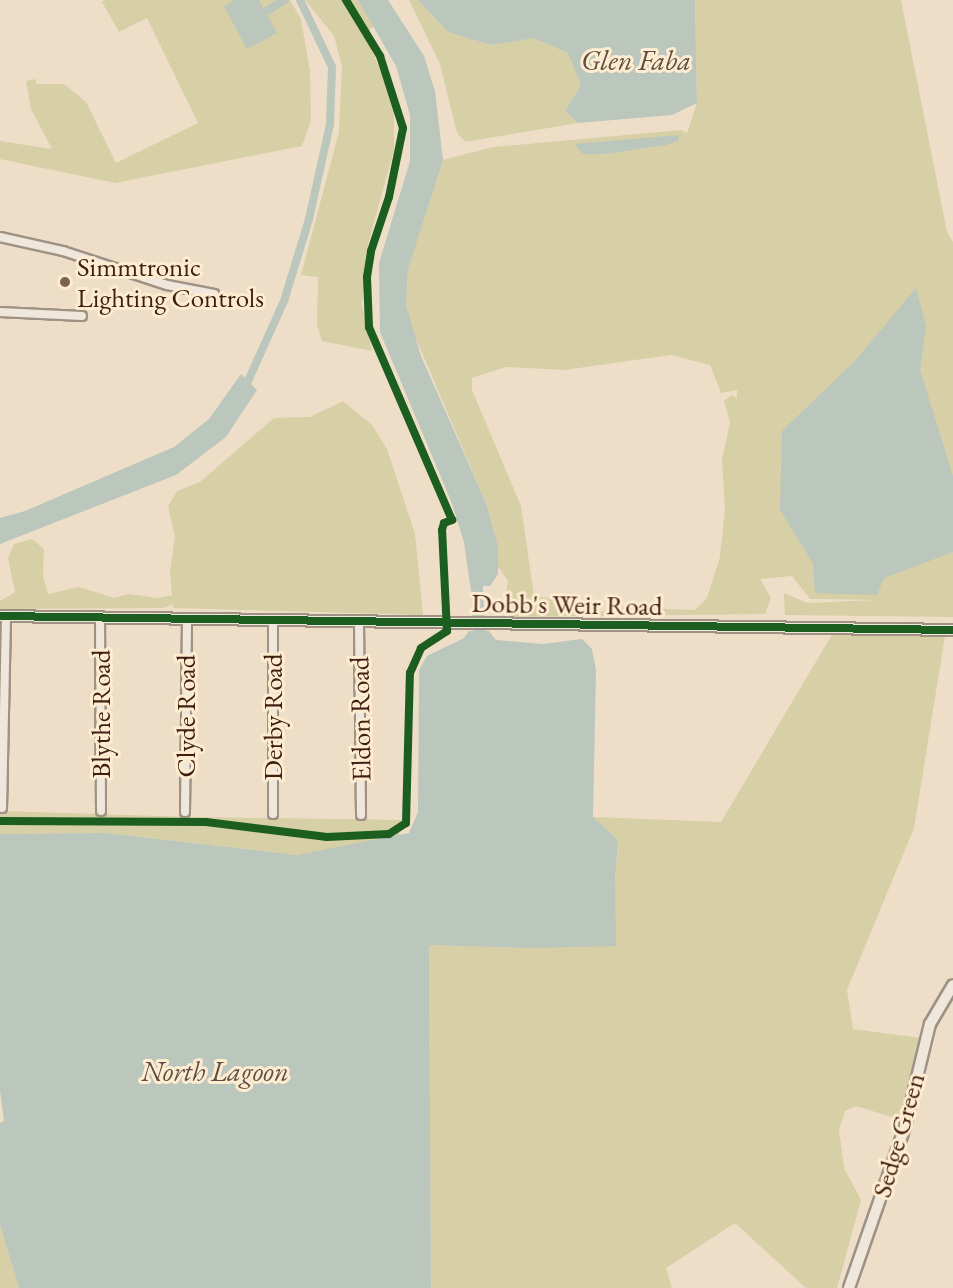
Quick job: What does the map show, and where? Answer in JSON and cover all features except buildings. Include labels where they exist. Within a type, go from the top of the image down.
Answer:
[{"type":"street","points":[[0,237],[47,246],[168,285],[214,294]]},
{"type":"street","points":[[0,312],[82,316]]},
{"type":"street","points":[[2,808],[3,616]]},
{"type":"street","name":"Dobb's Weir Road","points":[[3,616],[953,630]]},
{"type":"street","name":"Blythe Road","points":[[100,618],[101,811]]},
{"type":"street","name":"Clyde Road","points":[[185,812],[187,619]]},
{"type":"street","name":"Derby Road","points":[[273,620],[273,814]]},
{"type":"street","name":"Eldon Road","points":[[359,622],[361,815]]},
{"type":"street","name":"Sedge Green","points":[[849,1288],[904,1127],[930,1024],[953,985]]},
{"type":"shaded area","points":[[105,0],[290,0],[301,19],[310,71],[311,120],[302,146],[115,183],[0,159],[0,141],[52,149],[31,109],[26,81],[36,79],[36,84],[64,84],[86,102],[116,163],[198,123],[147,18],[119,32],[102,2]]},
{"type":"shaded area","points":[[305,0],[358,0],[374,26],[365,34],[394,103],[394,150],[368,244],[362,304],[372,351],[322,341],[317,325],[318,277],[301,275],[339,132],[342,66],[334,36]]},
{"type":"shaded area","points":[[409,0],[418,0],[448,32],[490,45],[534,37],[569,53],[581,85],[565,111],[578,123],[465,142],[457,133],[440,64]]},
{"type":"shaded area","points":[[695,0],[901,0],[947,232],[953,242],[953,617],[785,615],[784,593],[807,603],[875,600],[810,599],[792,576],[760,579],[771,598],[765,614],[509,617],[505,600],[508,581],[498,567],[498,546],[486,503],[411,327],[406,305],[408,269],[443,160],[493,147],[681,130],[687,133],[697,103]],"holes":[[[671,355],[710,365],[721,393],[737,390],[737,399],[732,395],[724,401],[730,422],[722,460],[725,509],[720,557],[707,598],[695,610],[612,607],[602,612],[574,602],[534,596],[521,506],[472,390],[472,378],[506,367],[564,370]]]},
{"type":"shaded area","points":[[343,401],[372,425],[387,449],[415,534],[423,615],[173,608],[173,604],[163,608],[0,609],[0,601],[15,592],[8,558],[14,544],[32,539],[44,549],[43,576],[48,594],[79,587],[114,598],[128,594],[158,598],[172,595],[170,571],[175,537],[168,506],[177,491],[200,482],[274,418],[310,417]]},
{"type":"shaded area","points":[[833,633],[945,636],[914,828],[847,990],[853,1029],[921,1038],[902,1120],[856,1106],[845,1111],[839,1130],[844,1168],[861,1200],[837,1288],[806,1288],[735,1223],[666,1268],[672,1288],[431,1288],[429,945],[526,948],[615,881],[618,840],[593,817],[721,822]]},
{"type":"shaded area","points":[[0,811],[401,820],[399,837],[297,855],[105,833],[0,834]]},
{"type":"shaded area","points":[[0,1225],[19,1288],[0,1288]]},
{"type":"water","points":[[235,0],[259,0],[277,33],[247,49],[224,6]]},
{"type":"water","points":[[358,0],[388,0],[424,56],[435,91],[443,160],[408,269],[406,305],[421,356],[486,503],[498,546],[498,574],[490,586],[470,585],[464,542],[451,501],[380,332],[379,263],[410,161],[410,115],[396,66]]},
{"type":"water","name":"Glen Faba","points":[[418,0],[695,0],[697,103],[672,115],[578,123],[565,111],[581,85],[568,53],[534,38],[490,45],[448,32]]},
{"type":"water","points":[[679,135],[678,141],[667,145],[605,154],[583,154],[575,144]]},
{"type":"water","points":[[916,288],[926,327],[920,370],[953,476],[953,552],[884,578],[877,595],[815,593],[813,563],[780,510],[782,431],[855,361]]},
{"type":"water","points":[[241,374],[257,390],[226,437],[176,475],[0,544],[0,518],[25,511],[174,447],[209,419]]},
{"type":"water","name":"North Lagoon","points":[[469,631],[489,631],[496,640],[542,644],[582,639],[592,649],[596,670],[593,817],[618,840],[615,881],[616,946],[526,948],[429,945],[431,1288],[19,1288],[0,1225],[0,1123],[4,1121],[0,1090],[0,834],[105,833],[297,855],[409,833],[418,812],[419,670],[427,656],[464,638]]},
{"type":"waterway","points":[[265,12],[285,0]]},
{"type":"waterway","points":[[244,390],[284,301],[309,219],[330,124],[332,67],[300,0]]},
{"type":"waterway","points":[[476,569],[479,631]]},
{"type":"cycle path","points":[[0,821],[206,822],[327,837],[389,834],[406,823],[410,673],[421,648],[447,631],[442,530],[444,523],[452,520],[369,327],[367,277],[371,251],[389,197],[403,128],[380,56],[346,0]]},
{"type":"cycle path","points":[[0,616],[953,630]]},
{"type":"place","name":"Simmtronic Lighting Controls","points":[[65,282]]}]
